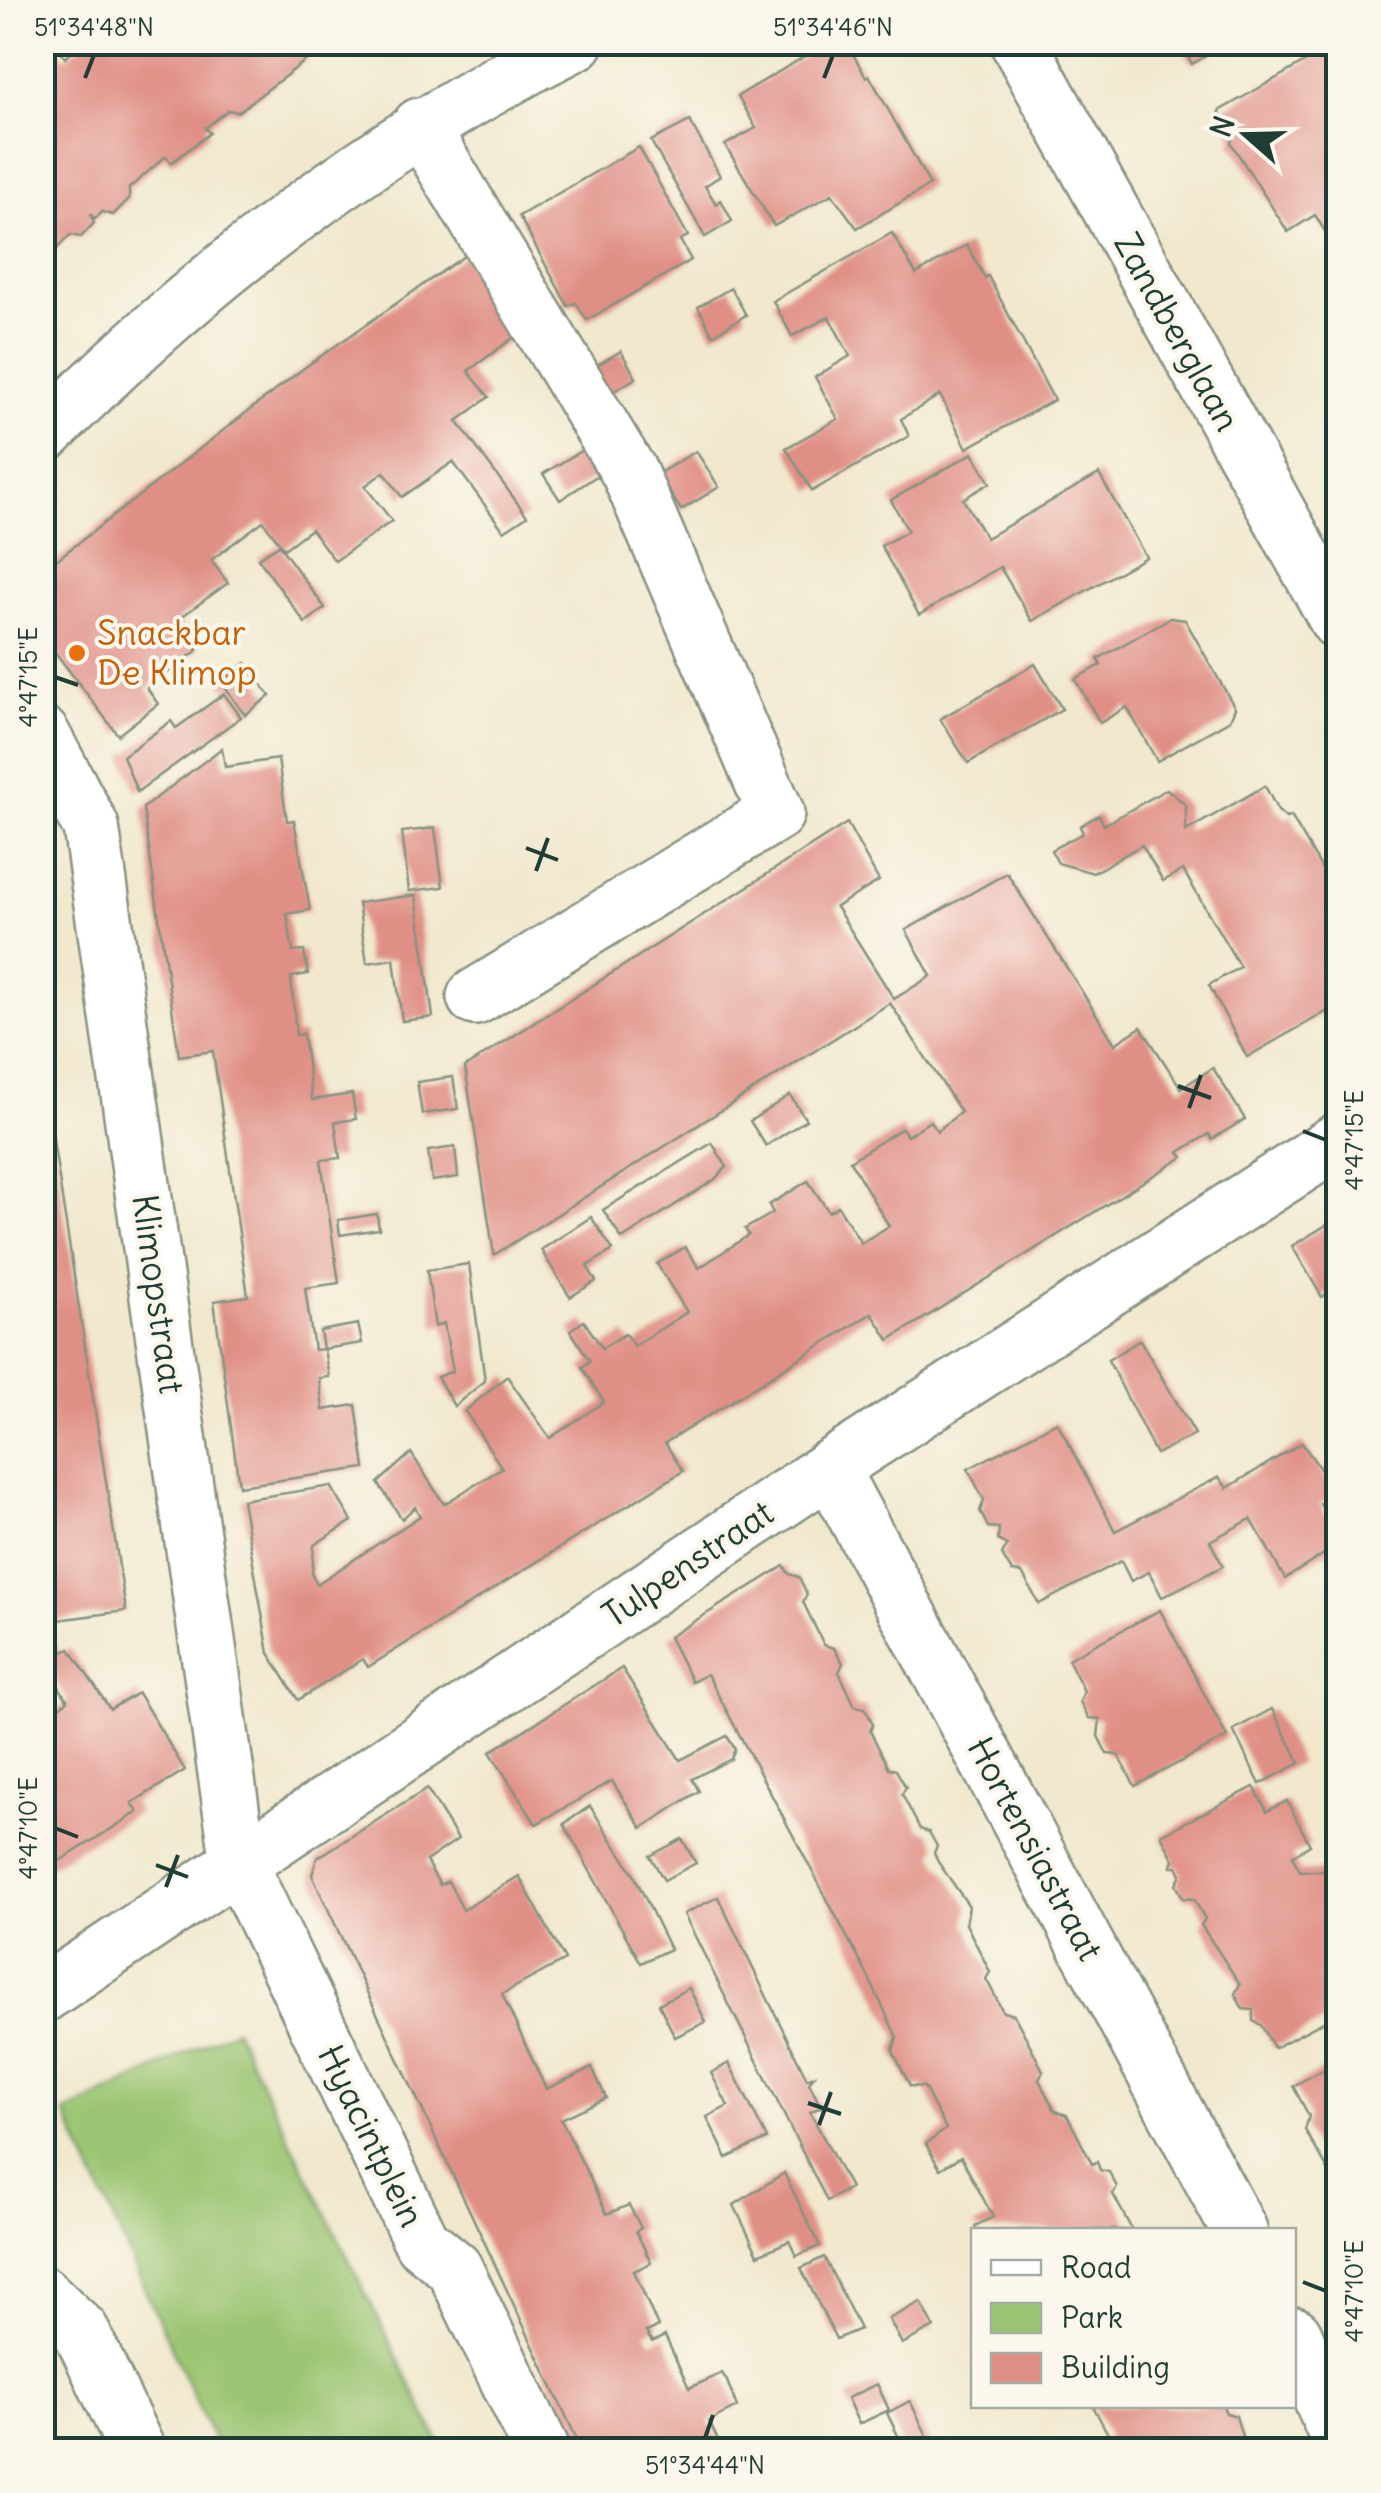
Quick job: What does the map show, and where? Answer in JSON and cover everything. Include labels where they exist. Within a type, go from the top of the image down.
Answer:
[{"type":"street","points":[[42,437],[244,252],[322,192],[420,126],[488,62],[576,42]]},
{"type":"street","name":"Zandberglaan","points":[[1018,42],[1330,588]]},
{"type":"street","points":[[420,126],[628,472],[776,813],[475,997]]},
{"type":"street","name":"Klimopstraat","points":[[42,735],[91,827],[239,1864]]},
{"type":"street","name":"Tulpenstraat","points":[[42,1995],[830,1468],[1338,1142]]},
{"type":"street","name":"Hortensiastraat","points":[[830,1468],[1238,2228]]},
{"type":"street","name":"Hyacintplein","points":[[239,1864],[422,2242],[454,2268],[542,2450]]},
{"type":"street","points":[[42,2294],[81,2331],[137,2450]]},
{"type":"street","points":[[1296,2340],[1338,2436]]},
{"type":"green space","points":[[235,2029],[443,2450],[218,2450],[65,2113]]},
{"type":"building","points":[[85,42],[326,45],[238,112],[228,110],[205,128],[210,133],[171,163],[166,156],[129,188],[129,199],[113,215],[102,212],[95,219],[90,214],[94,223],[81,237],[70,235],[50,256],[53,267],[42,278],[42,57],[56,46],[65,58]]},
{"type":"building","points":[[829,42],[846,42],[866,77],[869,75],[930,185],[857,228],[832,194],[774,226],[725,145],[756,128],[738,96]]},
{"type":"building","points":[[1179,42],[1230,42],[1192,64]]},
{"type":"building","points":[[1338,43],[1338,226],[1326,233],[1315,215],[1288,232],[1231,143],[1233,135],[1219,111]]},
{"type":"building","points":[[690,121],[720,176],[705,186],[716,204],[721,200],[732,221],[705,237],[651,141]]},
{"type":"building","points":[[639,147],[688,236],[680,240],[691,260],[587,320],[576,303],[568,306],[519,216]]},
{"type":"building","points":[[892,233],[916,274],[967,245],[985,278],[988,276],[1054,400],[967,448],[940,395],[901,419],[909,436],[812,491],[786,448],[838,419],[815,377],[850,356],[829,317],[792,336],[773,301]]},
{"type":"building","points":[[467,254],[520,333],[468,371],[489,397],[457,421],[527,516],[504,531],[453,462],[402,497],[384,472],[365,486],[392,521],[335,561],[311,529],[284,549],[263,521],[211,560],[228,583],[177,620],[198,650],[147,688],[158,704],[118,735],[42,635],[42,571],[304,368]]},
{"type":"building","points":[[731,288],[746,315],[713,335],[698,307]]},
{"type":"building","points":[[621,351],[636,378],[604,397],[589,370]]},
{"type":"building","points":[[584,449],[598,475],[560,500],[543,474]]},
{"type":"building","points":[[696,451],[719,487],[681,510],[658,474]]},
{"type":"building","points":[[973,453],[990,483],[963,499],[986,538],[1099,474],[1146,557],[1032,621],[1000,567],[919,615],[881,546],[908,531],[891,500]]},
{"type":"building","points":[[279,545],[325,608],[305,623],[258,558]]},
{"type":"building","points":[[1170,618],[1185,620],[1235,708],[1230,720],[1157,761],[1127,707],[1100,723],[1075,679],[1101,665],[1098,659]]},
{"type":"building","points":[[246,663],[270,696],[245,715],[221,682]]},
{"type":"building","points":[[1035,664],[1062,709],[968,763],[940,719]]},
{"type":"building","points":[[224,694],[241,717],[137,792],[123,756],[171,721],[176,728]]},
{"type":"building","points":[[222,748],[225,767],[278,759],[287,821],[294,820],[310,910],[287,914],[293,952],[304,951],[308,974],[291,977],[296,1035],[303,1034],[312,1100],[352,1094],[356,1119],[335,1122],[340,1158],[321,1160],[339,1283],[305,1288],[314,1350],[324,1349],[329,1377],[319,1378],[323,1410],[356,1405],[365,1468],[239,1486],[214,1301],[248,1296],[213,1051],[179,1056],[143,808]]},
{"type":"building","points":[[1265,786],[1278,811],[1286,818],[1291,816],[1338,896],[1338,1005],[1247,1057],[1209,985],[1240,967],[1183,870],[1163,881],[1142,845],[1093,873],[1058,863],[1051,850],[1083,833],[1080,826],[1099,815],[1104,825],[1167,789],[1186,805],[1186,831]]},
{"type":"building","points":[[847,823],[879,881],[836,907],[894,999],[931,976],[906,930],[1007,873],[1115,1044],[1141,1027],[1181,1088],[1213,1068],[1245,1119],[1212,1139],[1209,1134],[1179,1152],[1183,1157],[889,1340],[872,1313],[665,1443],[683,1471],[368,1667],[363,1659],[298,1700],[269,1653],[242,1500],[331,1486],[352,1521],[314,1545],[312,1575],[317,1584],[420,1516],[415,1507],[402,1519],[378,1483],[411,1453],[444,1504],[502,1468],[465,1411],[507,1376],[550,1438],[604,1402],[582,1367],[590,1361],[570,1330],[584,1321],[602,1348],[625,1334],[634,1346],[687,1312],[657,1264],[685,1247],[699,1268],[749,1235],[745,1229],[773,1213],[769,1205],[808,1181],[829,1212],[838,1206],[861,1243],[889,1226],[850,1161],[902,1128],[907,1136],[930,1121],[937,1131],[961,1112],[890,1003],[494,1255],[465,1067]]},
{"type":"building","points":[[435,828],[443,887],[409,891],[402,832]]},
{"type":"building","points":[[416,895],[433,1017],[402,1021],[394,959],[367,963],[358,903]]},
{"type":"building","points":[[42,1069],[126,1611],[42,1622]]},
{"type":"building","points":[[453,1077],[458,1109],[422,1114],[417,1082]]},
{"type":"building","points":[[790,1095],[806,1120],[766,1146],[750,1121]]},
{"type":"building","points":[[712,1143],[727,1167],[714,1180],[622,1239],[603,1210]]},
{"type":"building","points":[[455,1147],[458,1177],[432,1181],[428,1151]]},
{"type":"building","points":[[377,1214],[379,1229],[340,1235],[338,1220]]},
{"type":"building","points":[[591,1217],[613,1250],[587,1266],[596,1281],[570,1297],[541,1250]]},
{"type":"building","points":[[1338,1218],[1338,1287],[1322,1297],[1292,1246]]},
{"type":"building","points":[[469,1264],[485,1381],[454,1406],[437,1377],[453,1371],[444,1323],[435,1327],[427,1270]]},
{"type":"building","points":[[358,1324],[362,1343],[323,1349],[320,1331]]},
{"type":"building","points":[[1140,1340],[1195,1434],[1156,1454],[1108,1360]]},
{"type":"building","points":[[1057,1422],[1115,1531],[1219,1477],[1227,1488],[1302,1443],[1337,1493],[1320,1504],[1338,1534],[1338,1545],[1285,1579],[1251,1519],[1210,1541],[1223,1566],[1162,1597],[1149,1572],[1131,1581],[1121,1561],[1039,1604],[1022,1573],[1012,1572],[1002,1555],[1007,1545],[998,1540],[999,1528],[988,1527],[980,1511],[984,1500],[968,1469]]},
{"type":"building","points":[[784,1566],[789,1574],[799,1577],[807,1594],[803,1602],[824,1645],[834,1648],[843,1663],[839,1672],[855,1706],[865,1708],[873,1724],[870,1731],[889,1768],[896,1770],[906,1787],[902,1794],[920,1829],[929,1832],[937,1846],[934,1853],[938,1862],[969,1906],[966,1924],[990,1972],[986,1979],[1003,2012],[1014,2015],[1030,2045],[1043,2071],[1039,2080],[1055,2111],[1067,2115],[1092,2164],[1097,2162],[1100,2170],[1109,2172],[1117,2187],[1113,2194],[1131,2228],[976,2228],[993,2217],[961,2157],[940,2169],[926,2144],[946,2129],[924,2087],[910,2086],[893,2051],[897,2037],[868,1976],[707,1674],[692,1682],[669,1637]]},
{"type":"building","points":[[1160,1610],[1227,1737],[1135,1786],[1118,1755],[1107,1754],[1098,1736],[1100,1719],[1089,1718],[1080,1702],[1084,1691],[1068,1659]]},
{"type":"building","points":[[47,1631],[60,1653],[70,1649],[110,1709],[138,1693],[185,1770],[132,1803],[138,1812],[42,1872],[42,1718],[68,1701],[42,1660],[42,1632]]},
{"type":"building","points":[[622,1668],[680,1760],[727,1736],[735,1749],[731,1759],[692,1779],[699,1791],[642,1828],[612,1781],[536,1824],[490,1752]]},
{"type":"building","points":[[1272,1709],[1300,1763],[1260,1784],[1233,1730]]},
{"type":"building","points":[[1254,1787],[1267,1811],[1287,1801],[1310,1845],[1292,1856],[1300,1871],[1338,1871],[1338,1923],[1330,1928],[1338,1946],[1338,2014],[1274,2048],[1261,2025],[1253,2021],[1253,2010],[1243,2009],[1235,1994],[1240,1984],[1201,1925],[1205,1919],[1194,1899],[1183,1898],[1176,1884],[1181,1874],[1177,1866],[1171,1866],[1174,1860],[1161,1835]]},
{"type":"building","points":[[427,1789],[458,1839],[426,1861],[440,1885],[448,1881],[463,1910],[519,1876],[565,1960],[502,1994],[546,2089],[592,2068],[606,2098],[561,2119],[607,2214],[629,2205],[641,2228],[636,2231],[651,2263],[634,2271],[658,2327],[646,2332],[652,2342],[665,2336],[689,2388],[722,2373],[727,2381],[737,2407],[709,2421],[722,2449],[582,2450],[312,1875],[317,1858]]},
{"type":"building","points":[[590,1806],[632,1871],[670,1949],[641,1963],[564,1824]]},
{"type":"building","points":[[682,1839],[696,1863],[664,1880],[650,1856]]},
{"type":"building","points":[[718,1897],[807,2079],[814,2076],[809,2083],[821,2107],[810,2112],[850,2188],[827,2201],[684,1914]]},
{"type":"building","points":[[689,1988],[706,2022],[675,2037],[659,2004]]},
{"type":"building","points":[[1338,2062],[1338,2187],[1305,2130],[1309,2116],[1293,2086]]},
{"type":"building","points":[[729,2063],[767,2139],[727,2158],[707,2117],[728,2106],[711,2073]]},
{"type":"building","points":[[784,2173],[820,2246],[796,2256],[789,2241],[758,2255],[734,2205]]},
{"type":"building","points":[[824,2257],[860,2329],[836,2339],[801,2268]]},
{"type":"building","points":[[921,2302],[934,2327],[902,2344],[889,2319]]},
{"type":"building","points":[[877,2384],[889,2410],[859,2424],[847,2398]]},
{"type":"building","points":[[910,2401],[934,2450],[905,2450],[887,2413]]},
{"type":"building","points":[[1094,2408],[1224,2408],[1236,2416],[1246,2450],[1086,2450],[1109,2436]]},
{"type":"place","name":"Snackbar De Klimop","points":[[77,653]]}]
